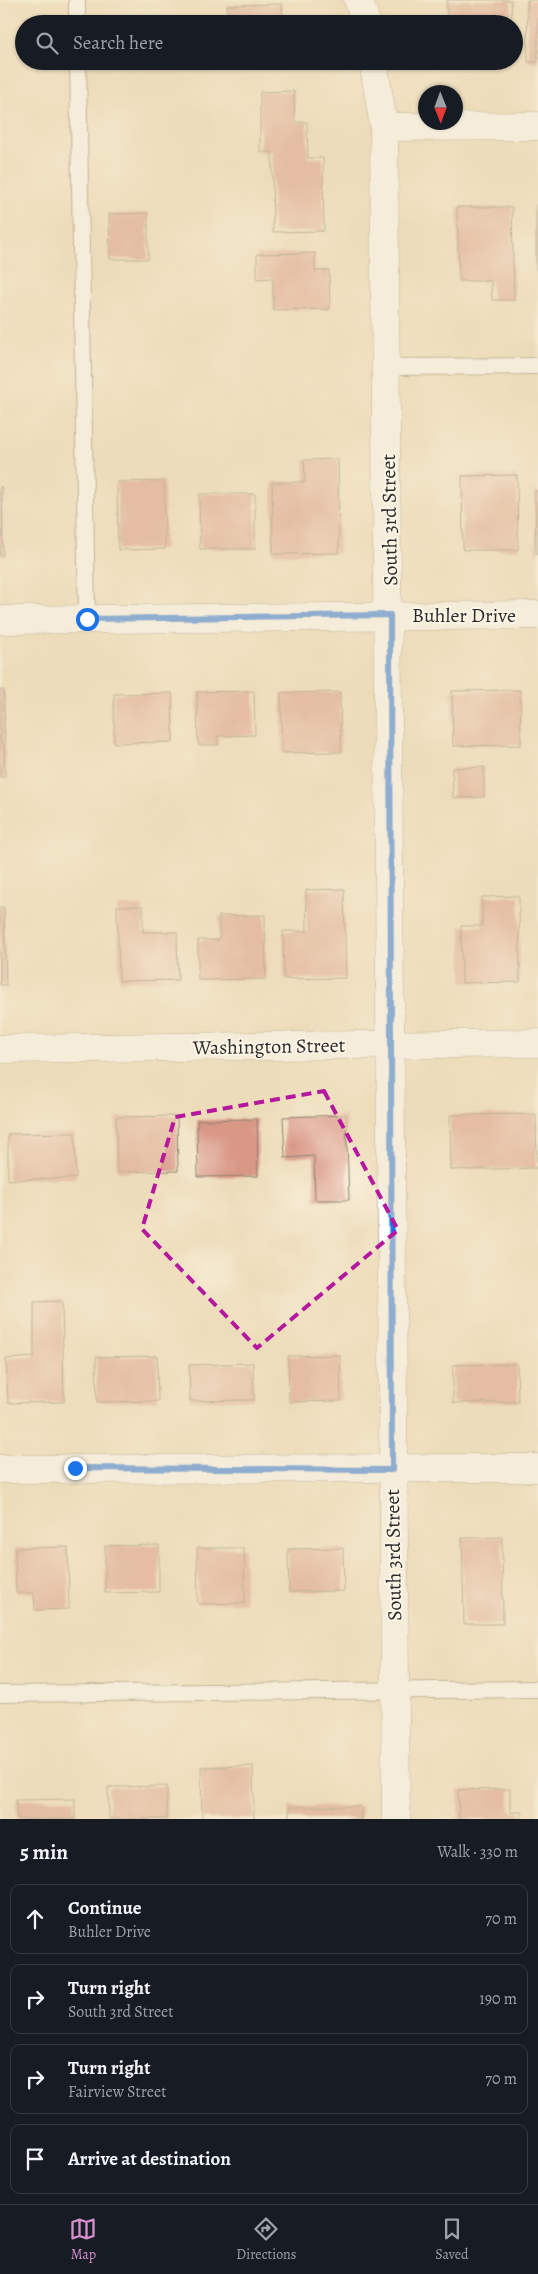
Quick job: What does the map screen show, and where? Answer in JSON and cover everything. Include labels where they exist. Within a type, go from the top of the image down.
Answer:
[{"type":"street","points":[[358,0],[364,15]]},
{"type":"street","name":"South 3rd Street","points":[[374,70],[384,127],[387,368],[390,615],[392,1470],[396,1819]]},
{"type":"street","points":[[384,127],[538,126]]},
{"type":"street","name":"Buhler Drive","points":[[0,620],[390,615],[538,616]]},
{"type":"street","name":"Washington Street","points":[[0,1050],[538,1043]]},
{"type":"street","points":[[0,1469],[392,1470],[538,1468]]},
{"type":"lane","points":[[77,0],[77,15]]},
{"type":"lane","points":[[78,70],[87,619]]},
{"type":"lane","points":[[387,368],[538,366]]},
{"type":"lane","points":[[0,1694],[538,1689]]},
{"type":"highlighted area","points":[[324,1091],[398,1230],[257,1348],[142,1229],[175,1117]]},
{"type":"building","points":[[447,0],[511,0],[512,15],[447,15]]},
{"type":"building","points":[[527,0],[538,0],[538,62],[528,62]]},
{"type":"building","points":[[282,4],[283,15],[228,15],[227,5]]},
{"type":"building","points":[[294,91],[295,122],[307,122],[308,158],[323,158],[324,231],[273,232],[272,152],[260,152],[260,92]]},
{"type":"building","points":[[536,205],[538,205],[538,270],[536,270]]},
{"type":"building","points":[[457,207],[512,207],[514,300],[492,300],[491,281],[459,281]]},
{"type":"building","points":[[148,213],[148,259],[110,259],[109,214]]},
{"type":"building","points":[[315,253],[315,271],[329,270],[330,309],[273,310],[273,278],[257,279],[257,254]]},
{"type":"building","points":[[338,459],[339,553],[273,554],[272,482],[305,482],[304,460]]},
{"type":"building","points":[[517,475],[518,550],[463,550],[462,476]]},
{"type":"building","points":[[164,481],[165,549],[118,550],[117,482]]},
{"type":"building","points":[[0,487],[2,487],[3,556],[0,556]]},
{"type":"building","points":[[535,491],[538,491],[538,554],[536,554]]},
{"type":"building","points":[[199,494],[255,494],[255,549],[200,549]]},
{"type":"building","points":[[0,690],[4,690],[5,777],[0,777]]},
{"type":"building","points":[[520,690],[521,745],[453,746],[452,691]]},
{"type":"building","points":[[254,691],[255,735],[218,736],[218,745],[198,745],[197,692]]},
{"type":"building","points":[[340,692],[341,752],[282,753],[281,693]]},
{"type":"building","points":[[172,693],[173,742],[114,743],[114,694]]},
{"type":"building","points":[[484,767],[484,797],[453,798],[452,768]]},
{"type":"building","points":[[344,889],[346,978],[284,979],[283,931],[307,931],[306,890]]},
{"type":"building","points":[[519,896],[520,982],[462,983],[461,926],[482,926],[482,897]]},
{"type":"building","points":[[117,906],[143,906],[143,932],[177,932],[178,980],[119,981]]},
{"type":"building","points":[[0,907],[4,907],[6,985],[0,985]]},
{"type":"building","points":[[265,915],[266,979],[198,980],[198,940],[219,940],[219,916]]},
{"type":"building","points":[[536,1114],[537,1168],[451,1170],[450,1115]]},
{"type":"building","points":[[346,1115],[349,1200],[315,1200],[314,1156],[285,1158],[283,1117]]},
{"type":"building","points":[[177,1116],[178,1171],[117,1172],[116,1117]]},
{"type":"building","points":[[257,1119],[258,1176],[198,1177],[197,1120]]},
{"type":"building","points":[[75,1133],[76,1178],[8,1180],[8,1134]]},
{"type":"building","points":[[62,1301],[64,1402],[8,1403],[6,1359],[34,1357],[34,1302]]},
{"type":"building","points":[[340,1355],[341,1401],[289,1402],[288,1356]]},
{"type":"building","points":[[157,1356],[158,1401],[97,1402],[96,1357]]},
{"type":"building","points":[[253,1363],[254,1400],[190,1401],[189,1365]]},
{"type":"building","points":[[517,1364],[518,1402],[453,1403],[453,1365]]},
{"type":"building","points":[[502,1537],[503,1624],[464,1624],[462,1538]]},
{"type":"building","points":[[159,1545],[159,1592],[105,1593],[105,1546]]},
{"type":"building","points":[[68,1547],[69,1609],[35,1610],[34,1593],[16,1593],[15,1548]]},
{"type":"building","points":[[197,1548],[244,1548],[245,1603],[198,1604]]},
{"type":"building","points":[[343,1548],[344,1591],[289,1592],[288,1549]]},
{"type":"building","points":[[253,1766],[254,1819],[202,1819],[201,1767]]},
{"type":"building","points":[[167,1786],[167,1819],[109,1819],[108,1787]]},
{"type":"building","points":[[510,1789],[510,1812],[522,1812],[522,1819],[459,1819],[458,1790]]},
{"type":"building","points":[[75,1799],[75,1819],[17,1819],[16,1800]]},
{"type":"building","points":[[361,1806],[361,1819],[289,1819],[289,1807]]},
{"type":"route","points":[[75,1468],[392,1470],[390,615],[87,619]]}]
